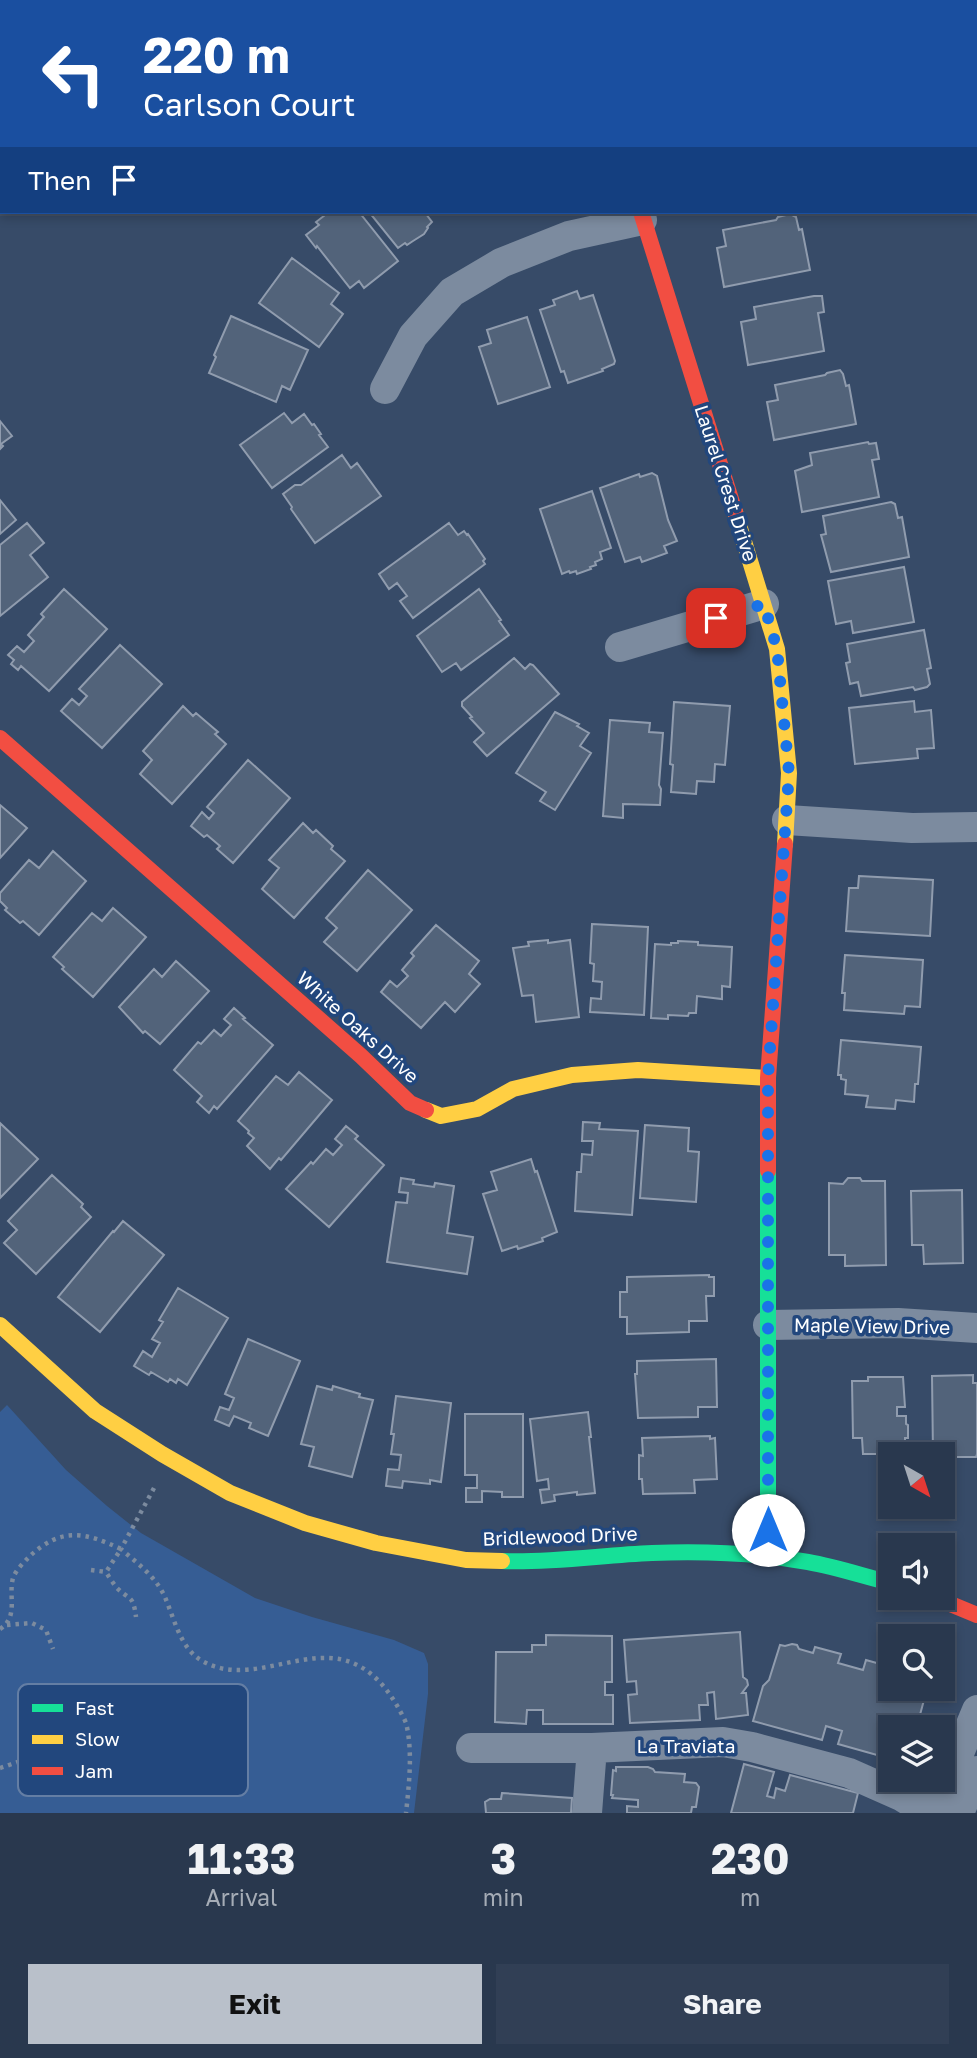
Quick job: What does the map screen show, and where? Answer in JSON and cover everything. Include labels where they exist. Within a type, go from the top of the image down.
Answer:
[{"type":"street","points":[[385,389],[412,336],[453,292],[501,263],[569,236],[642,216]]},
{"type":"street","name":"Laurel Crest Drive","points":[[642,216],[777,649],[789,773],[768,1078],[768,1556]]},
{"type":"street","points":[[620,647],[764,604]]},
{"type":"street","name":"White Oaks Drive","points":[[0,738],[361,1056],[410,1103],[441,1116],[478,1109],[513,1089],[572,1075],[638,1070],[768,1078]]},
{"type":"street","points":[[787,820],[912,828],[977,827]]},
{"type":"street","name":"Maple View Drive","points":[[768,1325],[898,1324],[977,1328]]},
{"type":"street","name":"Bridlewood Drive","points":[[0,1325],[95,1411],[169,1459],[230,1493],[305,1523],[376,1543],[466,1560],[527,1562],[665,1553],[768,1556],[810,1562],[878,1580]]},
{"type":"street","points":[[955,1606],[977,1615]]},
{"type":"street","points":[[959,1813],[972,1758],[977,1710]]},
{"type":"street","name":"La Traviata","points":[[471,1748],[592,1748],[723,1742],[849,1773],[932,1813]]},
{"type":"street","points":[[587,1813],[592,1748]]},
{"type":"street","points":[[932,1813],[972,1758]]},
{"type":"path","points":[[106,1572],[169,1459]]},
{"type":"path","points":[[7,1625],[12,1612],[13,1577],[45,1542],[74,1534],[101,1540],[121,1549],[149,1573],[163,1595],[186,1645],[202,1661],[225,1670],[263,1668],[330,1658],[354,1663],[375,1676],[390,1694],[406,1722],[409,1749],[405,1813]]},
{"type":"path","points":[[90,1570],[106,1572],[118,1589],[128,1595],[135,1605],[136,1617]]},
{"type":"path","points":[[0,1629],[7,1625],[32,1623],[46,1630],[53,1649]]},
{"type":"path","points":[[0,1768],[18,1763]]},
{"type":"shaded area","points":[[7,1405],[66,1470],[141,1533],[255,1598],[394,1640],[424,1653],[428,1664],[428,1694],[414,1813],[0,1813],[0,1412]]},
{"type":"building","points":[[326,214],[361,214],[398,261],[364,288],[359,281],[350,288],[306,235],[319,225],[316,222]]},
{"type":"building","points":[[371,214],[426,214],[432,222],[424,234],[398,248]]},
{"type":"building","points":[[790,214],[796,217],[799,230],[802,229],[810,270],[724,287],[717,248],[726,246],[723,230],[776,220]]},
{"type":"building","points":[[292,258],[339,293],[331,304],[343,314],[319,347],[259,303]]},
{"type":"building","points":[[577,291],[580,299],[593,295],[615,361],[602,369],[603,371],[568,383],[564,371],[561,372],[540,310],[555,305],[553,300]]},
{"type":"building","points":[[822,296],[824,312],[818,313],[824,351],[748,365],[741,322],[756,319],[754,307]]},
{"type":"building","points":[[231,316],[308,350],[290,390],[282,386],[276,402],[209,373]]},
{"type":"building","points":[[527,317],[550,387],[498,404],[479,347],[491,343],[487,330]]},
{"type":"building","points":[[840,370],[846,386],[849,385],[856,424],[774,440],[767,402],[778,400],[775,385]]},
{"type":"building","points":[[284,413],[292,423],[304,414],[312,425],[314,424],[328,447],[272,488],[240,445]]},
{"type":"building","points":[[0,421],[12,436],[1,444],[3,446],[0,449]]},
{"type":"building","points":[[868,442],[876,443],[879,459],[872,460],[879,497],[802,512],[795,471],[812,465],[810,453]]},
{"type":"building","points":[[342,455],[351,468],[357,463],[381,496],[315,543],[283,494],[295,485],[301,485]]},
{"type":"building","points":[[652,473],[657,476],[668,520],[677,541],[664,546],[667,553],[642,562],[640,557],[625,562],[600,488],[639,474],[640,477]]},
{"type":"building","points":[[592,491],[611,548],[600,552],[602,559],[595,562],[596,565],[590,567],[591,569],[577,574],[576,571],[569,571],[562,574],[540,509]]},
{"type":"building","points":[[0,500],[16,520],[0,534]]},
{"type":"building","points":[[891,502],[895,504],[898,518],[902,517],[909,557],[831,572],[821,535],[826,534],[823,516]]},
{"type":"building","points":[[27,523],[44,543],[30,555],[48,577],[0,616],[0,545]]},
{"type":"building","points":[[449,523],[458,535],[464,531],[468,534],[485,559],[485,564],[413,618],[400,601],[407,596],[397,583],[389,589],[379,574]]},
{"type":"building","points":[[904,567],[914,622],[853,633],[851,621],[836,624],[828,581]]},
{"type":"building","points":[[64,589],[107,629],[49,691],[21,666],[18,670],[11,664],[14,660],[8,655],[17,646],[24,652],[34,641],[28,635],[44,617],[41,614]]},
{"type":"building","points":[[479,589],[509,635],[461,670],[456,663],[442,672],[417,636]]},
{"type":"building","points":[[924,630],[931,668],[927,669],[930,684],[927,687],[861,696],[858,682],[850,684],[846,663],[850,662],[847,644]]},
{"type":"building","points":[[120,645],[162,684],[102,748],[61,711],[72,699],[79,705],[87,696],[79,689]]},
{"type":"building","points":[[514,658],[525,669],[530,664],[533,665],[559,694],[487,756],[474,742],[484,733],[470,718],[472,717],[462,706],[462,702]]},
{"type":"building","points":[[914,701],[915,712],[931,710],[934,748],[917,749],[918,758],[855,764],[849,708]]},
{"type":"building","points":[[674,702],[730,706],[725,765],[715,764],[714,782],[697,781],[696,794],[671,792]]},
{"type":"building","points":[[183,706],[193,716],[196,713],[218,732],[215,734],[226,744],[172,804],[140,774],[152,760],[143,751]]},
{"type":"building","points":[[555,712],[579,724],[577,726],[589,733],[580,746],[591,753],[555,810],[540,801],[546,792],[516,773]]},
{"type":"building","points":[[610,720],[650,723],[649,732],[663,733],[660,805],[623,804],[623,818],[603,816]]},
{"type":"building","points":[[248,760],[290,798],[233,863],[217,849],[220,846],[191,826],[202,812],[209,819],[214,813],[207,807]]},
{"type":"building","points":[[0,805],[27,828],[0,858]]},
{"type":"building","points":[[303,823],[313,833],[316,830],[345,861],[294,918],[262,889],[279,868],[269,860]]},
{"type":"building","points":[[53,851],[86,881],[39,935],[5,910],[7,908],[0,901],[0,893],[29,860],[39,868]]},
{"type":"building","points":[[368,870],[412,910],[357,971],[324,942],[337,928],[326,918]]},
{"type":"building","points":[[859,876],[933,880],[930,936],[846,931],[849,888],[858,888]]},
{"type":"building","points":[[113,908],[146,937],[93,997],[62,969],[64,967],[53,957],[92,913],[102,921]]},
{"type":"building","points":[[592,924],[648,927],[644,1015],[590,1012],[591,998],[601,999],[602,982],[593,981],[594,964],[590,963]]},
{"type":"building","points":[[436,925],[479,961],[469,974],[480,984],[455,1012],[445,1002],[421,1028],[381,992],[390,981],[397,987],[408,976],[402,970],[414,956],[411,953]]},
{"type":"building","points":[[548,940],[548,943],[570,940],[579,1017],[536,1022],[533,995],[522,996],[513,948],[529,946],[528,942]]},
{"type":"building","points":[[678,941],[732,947],[730,987],[722,986],[722,999],[697,996],[696,1013],[689,1013],[688,1016],[668,1015],[668,1019],[651,1018],[655,944],[671,945]]},
{"type":"building","points":[[845,955],[923,960],[920,1007],[905,1006],[904,1014],[844,1010],[845,993],[842,993]]},
{"type":"building","points":[[176,961],[209,991],[160,1044],[145,1031],[143,1033],[119,1007],[154,969],[162,977]]},
{"type":"building","points":[[234,1008],[273,1045],[217,1109],[214,1106],[209,1113],[197,1102],[202,1096],[174,1070],[198,1042],[201,1044],[214,1030],[221,1036],[231,1025],[224,1019]]},
{"type":"building","points":[[841,1040],[921,1047],[914,1102],[896,1100],[895,1109],[866,1107],[868,1096],[845,1094],[846,1080],[838,1075]]},
{"type":"building","points":[[299,1072],[332,1100],[281,1160],[279,1158],[270,1169],[247,1146],[254,1138],[238,1121],[276,1076],[288,1085]]},
{"type":"building","points":[[583,1122],[600,1123],[599,1129],[638,1131],[632,1215],[575,1211],[577,1172],[581,1172],[582,1154],[592,1155],[593,1141],[582,1141]]},
{"type":"building","points":[[0,1123],[38,1159],[0,1198]]},
{"type":"building","points":[[645,1125],[689,1128],[688,1151],[699,1152],[696,1202],[640,1198]]},
{"type":"building","points":[[346,1126],[358,1136],[355,1139],[384,1165],[329,1227],[286,1189],[326,1149],[333,1155],[342,1145],[335,1139]]},
{"type":"building","points":[[531,1159],[557,1232],[542,1238],[543,1241],[502,1251],[483,1194],[497,1190],[491,1172]]},
{"type":"building","points":[[52,1175],[83,1204],[81,1207],[91,1217],[36,1274],[4,1243],[17,1230],[8,1221]]},
{"type":"building","points":[[401,1178],[414,1180],[413,1184],[454,1186],[447,1233],[473,1237],[467,1274],[387,1262],[396,1202],[407,1203],[408,1193],[399,1192]]},
{"type":"building","points":[[848,1178],[885,1181],[886,1265],[845,1266],[845,1255],[829,1255],[829,1183],[843,1184]]},
{"type":"building","points":[[962,1190],[963,1263],[924,1264],[923,1245],[912,1245],[911,1191]]},
{"type":"building","points":[[123,1221],[164,1255],[100,1332],[58,1297]]},
{"type":"building","points":[[627,1277],[714,1277],[714,1296],[706,1296],[707,1321],[689,1321],[689,1332],[627,1334],[627,1317],[620,1317],[620,1292],[627,1292]]},
{"type":"building","points":[[178,1288],[228,1318],[187,1385],[178,1379],[176,1383],[170,1379],[168,1382],[134,1366],[143,1351],[152,1357],[160,1343],[152,1339],[163,1322],[159,1320]]},
{"type":"building","points":[[248,1339],[300,1361],[268,1436],[249,1428],[251,1423],[234,1416],[229,1426],[215,1420],[220,1407],[229,1410],[234,1398],[225,1394]]},
{"type":"building","points":[[716,1359],[717,1407],[698,1407],[698,1417],[638,1418],[635,1374],[637,1361]]},
{"type":"building","points":[[973,1375],[973,1383],[977,1383],[976,1457],[956,1457],[956,1442],[933,1442],[932,1376]]},
{"type":"building","points":[[868,1377],[903,1377],[905,1407],[897,1407],[897,1416],[906,1416],[908,1438],[905,1438],[905,1442],[878,1442],[878,1454],[863,1454],[862,1438],[853,1438],[852,1381],[868,1381]]},
{"type":"building","points":[[317,1386],[332,1390],[333,1386],[373,1400],[352,1477],[309,1466],[314,1447],[301,1444]]},
{"type":"building","points":[[396,1396],[451,1403],[441,1482],[430,1480],[430,1484],[403,1481],[402,1488],[386,1486],[388,1469],[399,1470],[401,1455],[391,1454]]},
{"type":"building","points":[[588,1412],[595,1493],[554,1495],[555,1501],[542,1503],[540,1490],[549,1489],[548,1479],[537,1481],[530,1419]]},
{"type":"building","points":[[465,1414],[523,1414],[523,1497],[502,1497],[502,1492],[482,1491],[482,1502],[466,1502],[466,1488],[477,1488],[477,1475],[465,1475]]},
{"type":"building","points":[[710,1436],[710,1439],[715,1438],[717,1479],[694,1480],[695,1493],[643,1494],[642,1479],[639,1479],[639,1455],[643,1456],[642,1438]]},
{"type":"building","points":[[740,1632],[743,1677],[748,1685],[742,1693],[746,1693],[748,1715],[716,1719],[714,1692],[707,1693],[708,1705],[699,1705],[700,1720],[630,1723],[628,1695],[637,1694],[636,1681],[627,1682],[624,1640]]},
{"type":"building","points":[[546,1635],[612,1636],[612,1682],[605,1682],[605,1695],[613,1695],[613,1724],[543,1724],[543,1710],[527,1710],[526,1724],[495,1722],[496,1652],[532,1652],[532,1645],[546,1645]]},
{"type":"building","points":[[780,1645],[797,1645],[799,1649],[813,1653],[815,1647],[841,1654],[838,1663],[863,1670],[866,1660],[878,1663],[878,1701],[924,1701],[920,1715],[878,1715],[878,1755],[838,1744],[842,1731],[826,1726],[822,1740],[753,1721],[763,1686],[769,1680]]},
{"type":"building","points":[[744,1764],[774,1772],[767,1796],[774,1798],[776,1788],[785,1791],[790,1775],[858,1793],[853,1813],[731,1813]]},
{"type":"building","points":[[616,1767],[648,1767],[655,1772],[685,1774],[684,1782],[696,1783],[699,1787],[696,1807],[692,1807],[691,1813],[627,1813],[627,1806],[638,1807],[638,1800],[612,1798],[613,1770],[616,1771]]},
{"type":"building","points":[[502,1793],[572,1798],[571,1813],[486,1813],[485,1802],[501,1799]]},
{"type":"traffic: fast","points":[[768,1171],[768,1556]]},
{"type":"traffic: fast","points":[[502,1561],[652,1553],[730,1553],[808,1562],[878,1580]]},
{"type":"traffic: slow","points":[[735,512],[777,649],[789,773],[785,844]]},
{"type":"traffic: slow","points":[[426,1110],[441,1116],[477,1109],[513,1089],[572,1075],[638,1070],[768,1078]]},
{"type":"traffic: slow","points":[[0,1325],[95,1411],[230,1493],[305,1523],[376,1543],[466,1560],[502,1561]]},
{"type":"traffic: jam","points":[[642,214],[735,512]]},
{"type":"traffic: jam","points":[[0,738],[361,1056],[410,1103],[426,1110]]},
{"type":"traffic: jam","points":[[768,1171],[768,1078],[785,844]]},
{"type":"traffic: jam","points":[[955,1606],[977,1615]]},
{"type":"route","points":[[716,618],[764,604],[777,649],[789,773],[768,1078],[768,1530]]}]
